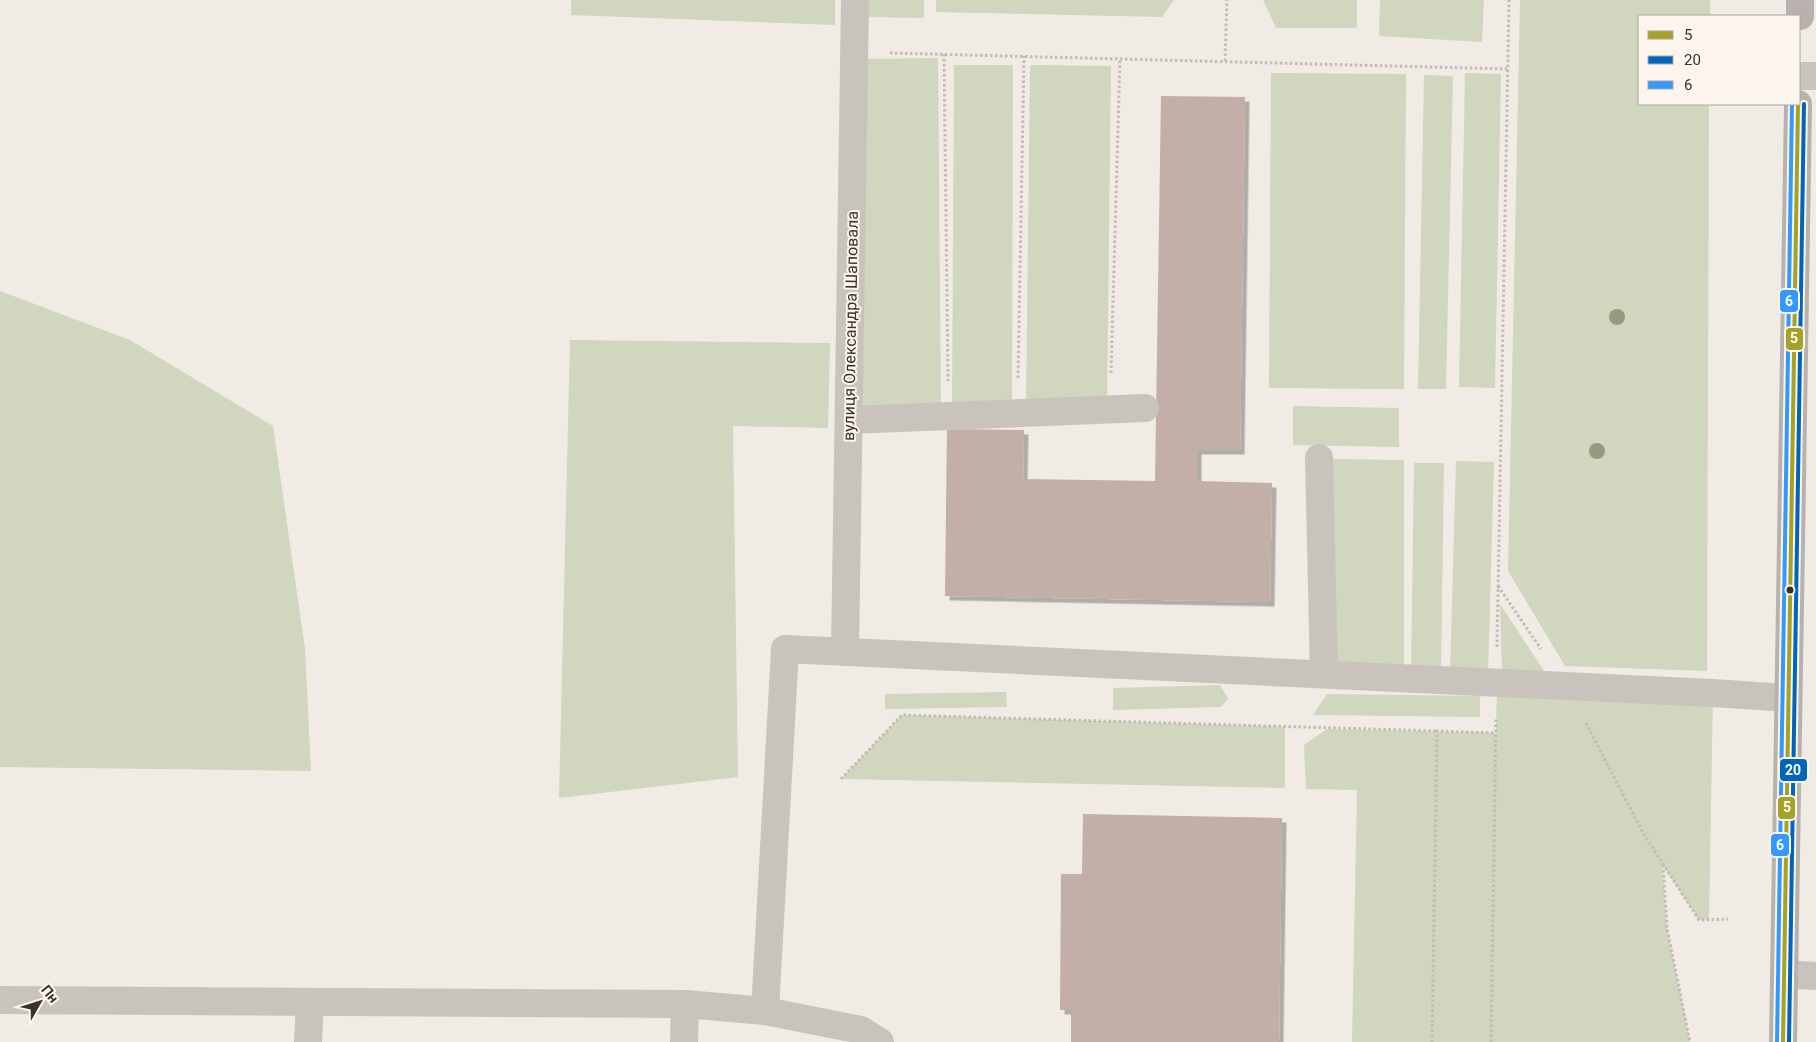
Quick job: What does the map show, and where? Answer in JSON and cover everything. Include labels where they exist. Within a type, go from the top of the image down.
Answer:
[{"type":"main road","points":[[1800,0],[1800,15]]},
{"type":"main road","points":[[1782,1042],[1798,105]]},
{"type":"lane","name":"вулиця Олександра Шаповала","points":[[845,652],[855,0]]},
{"type":"lane","points":[[1801,76],[1816,76]]},
{"type":"lane","points":[[849,420],[1145,408]]},
{"type":"lane","points":[[1319,458],[1324,674]]},
{"type":"lane","points":[[765,1011],[785,649],[1497,682],[1788,698]]},
{"type":"lane","points":[[1784,974],[1816,976]]},
{"type":"lane","points":[[0,1000],[686,1004],[765,1011],[860,1030],[880,1042]]},
{"type":"lane","points":[[308,1042],[310,1002]]},
{"type":"lane","points":[[684,1042],[686,1004]]},
{"type":"path","points":[[1225,61],[1226,0]]},
{"type":"path","points":[[1491,1042],[1508,0]]},
{"type":"path","points":[[854,52],[1507,69]]},
{"type":"path","points":[[944,54],[948,416]]},
{"type":"path","points":[[1017,413],[1024,56]]},
{"type":"path","points":[[1110,409],[1120,58]]},
{"type":"path","points":[[1498,586],[1566,686],[1642,831],[1699,920],[1728,919]]},
{"type":"path","points":[[841,779],[902,715],[1496,732]]},
{"type":"path","points":[[1432,1042],[1437,731]]},
{"type":"path","points":[[1662,863],[1667,928],[1690,1042]]},
{"type":"green space","points":[[571,0],[835,0],[835,25],[571,15]]},
{"type":"green space","points":[[860,0],[924,0],[924,18],[859,17]]},
{"type":"green space","points":[[936,0],[1174,0],[1162,17],[936,12]]},
{"type":"green space","points":[[1263,0],[1357,0],[1357,28],[1276,28]]},
{"type":"green space","points":[[1380,0],[1484,0],[1482,42],[1379,36]]},
{"type":"green space","points":[[1520,0],[1710,0],[1710,15],[1638,15],[1638,105],[1709,105],[1707,671],[1565,666],[1508,571]]},
{"type":"green space","points":[[938,58],[941,408],[863,408],[860,59]]},
{"type":"green space","points":[[954,65],[1013,65],[1012,409],[952,409]]},
{"type":"green space","points":[[1030,65],[1111,66],[1107,406],[1026,404]]},
{"type":"green space","points":[[1271,73],[1406,74],[1404,389],[1269,388]]},
{"type":"green space","points":[[1465,73],[1501,74],[1495,388],[1459,387]]},
{"type":"green space","points":[[1424,75],[1453,76],[1446,389],[1418,389]]},
{"type":"green space","points":[[0,291],[130,340],[273,426],[305,649],[311,771],[0,767]]},
{"type":"green space","points":[[570,340],[830,343],[828,428],[733,426],[738,777],[559,798]]},
{"type":"green space","points":[[1293,406],[1399,408],[1399,447],[1293,445]]},
{"type":"green space","points":[[1326,459],[1404,460],[1404,674],[1326,674]]},
{"type":"green space","points":[[1456,461],[1494,462],[1488,675],[1450,674]]},
{"type":"green space","points":[[1414,463],[1444,463],[1441,675],[1411,675]]},
{"type":"green space","points":[[1500,604],[1544,671],[1502,672]]},
{"type":"green space","points":[[1497,682],[1713,693],[1709,919],[1699,920],[1662,864],[1667,928],[1690,1042],[1352,1042],[1357,790],[1306,789],[1304,745],[1327,729],[1496,733]]},
{"type":"green space","points":[[1220,685],[1228,699],[1221,707],[1113,710],[1113,688]]},
{"type":"green space","points":[[1006,692],[1007,707],[885,709],[885,694]]},
{"type":"green space","points":[[1327,694],[1480,696],[1480,717],[1313,715]]},
{"type":"green space","points":[[902,715],[1285,727],[1285,788],[841,779]]},
{"type":"building","points":[[1161,96],[1245,97],[1240,450],[1197,450],[1197,481],[1272,483],[1270,602],[945,596],[947,429],[1024,430],[1023,479],[1155,481]]},
{"type":"building","points":[[1083,814],[1282,818],[1279,1042],[1071,1042],[1071,1010],[1060,1010],[1061,874],[1082,874]]},
{"type":"transit line","name":"20","points":[[1789,1042],[1804,104]]},
{"type":"transit line","name":"6","points":[[1777,1042],[1792,105]]},
{"type":"transit line","name":"5","points":[[1783,1042],[1798,105]]}]
